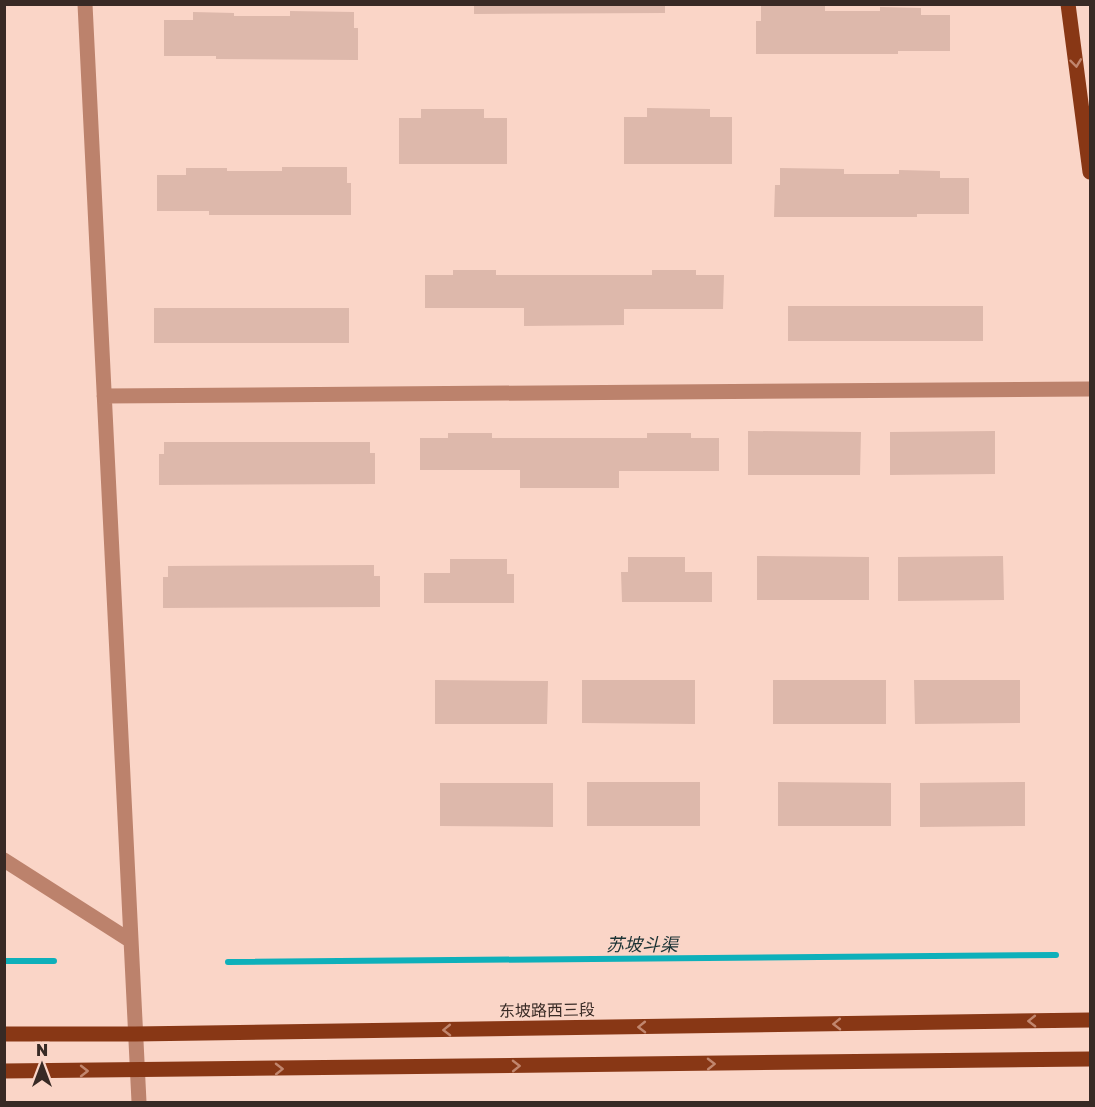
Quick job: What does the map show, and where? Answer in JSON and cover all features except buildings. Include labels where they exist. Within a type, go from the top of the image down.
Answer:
[{"type":"main road","points":[[1068,4],[1090,172]]},
{"type":"main road","name":"东坡路西三段","points":[[4,1034],[1090,1020]]},
{"type":"main road","points":[[4,1071],[1090,1059]]},
{"type":"street","points":[[85,4],[139,1102]]},
{"type":"street","points":[[104,396],[1090,389]]},
{"type":"street","points":[[4,860],[131,941]]},
{"type":"waterway","name":"苏坡斗渠","points":[[228,962],[1056,955]]},
{"type":"waterway","name":"苏坡斗渠","points":[[4,961],[54,961]]}]
